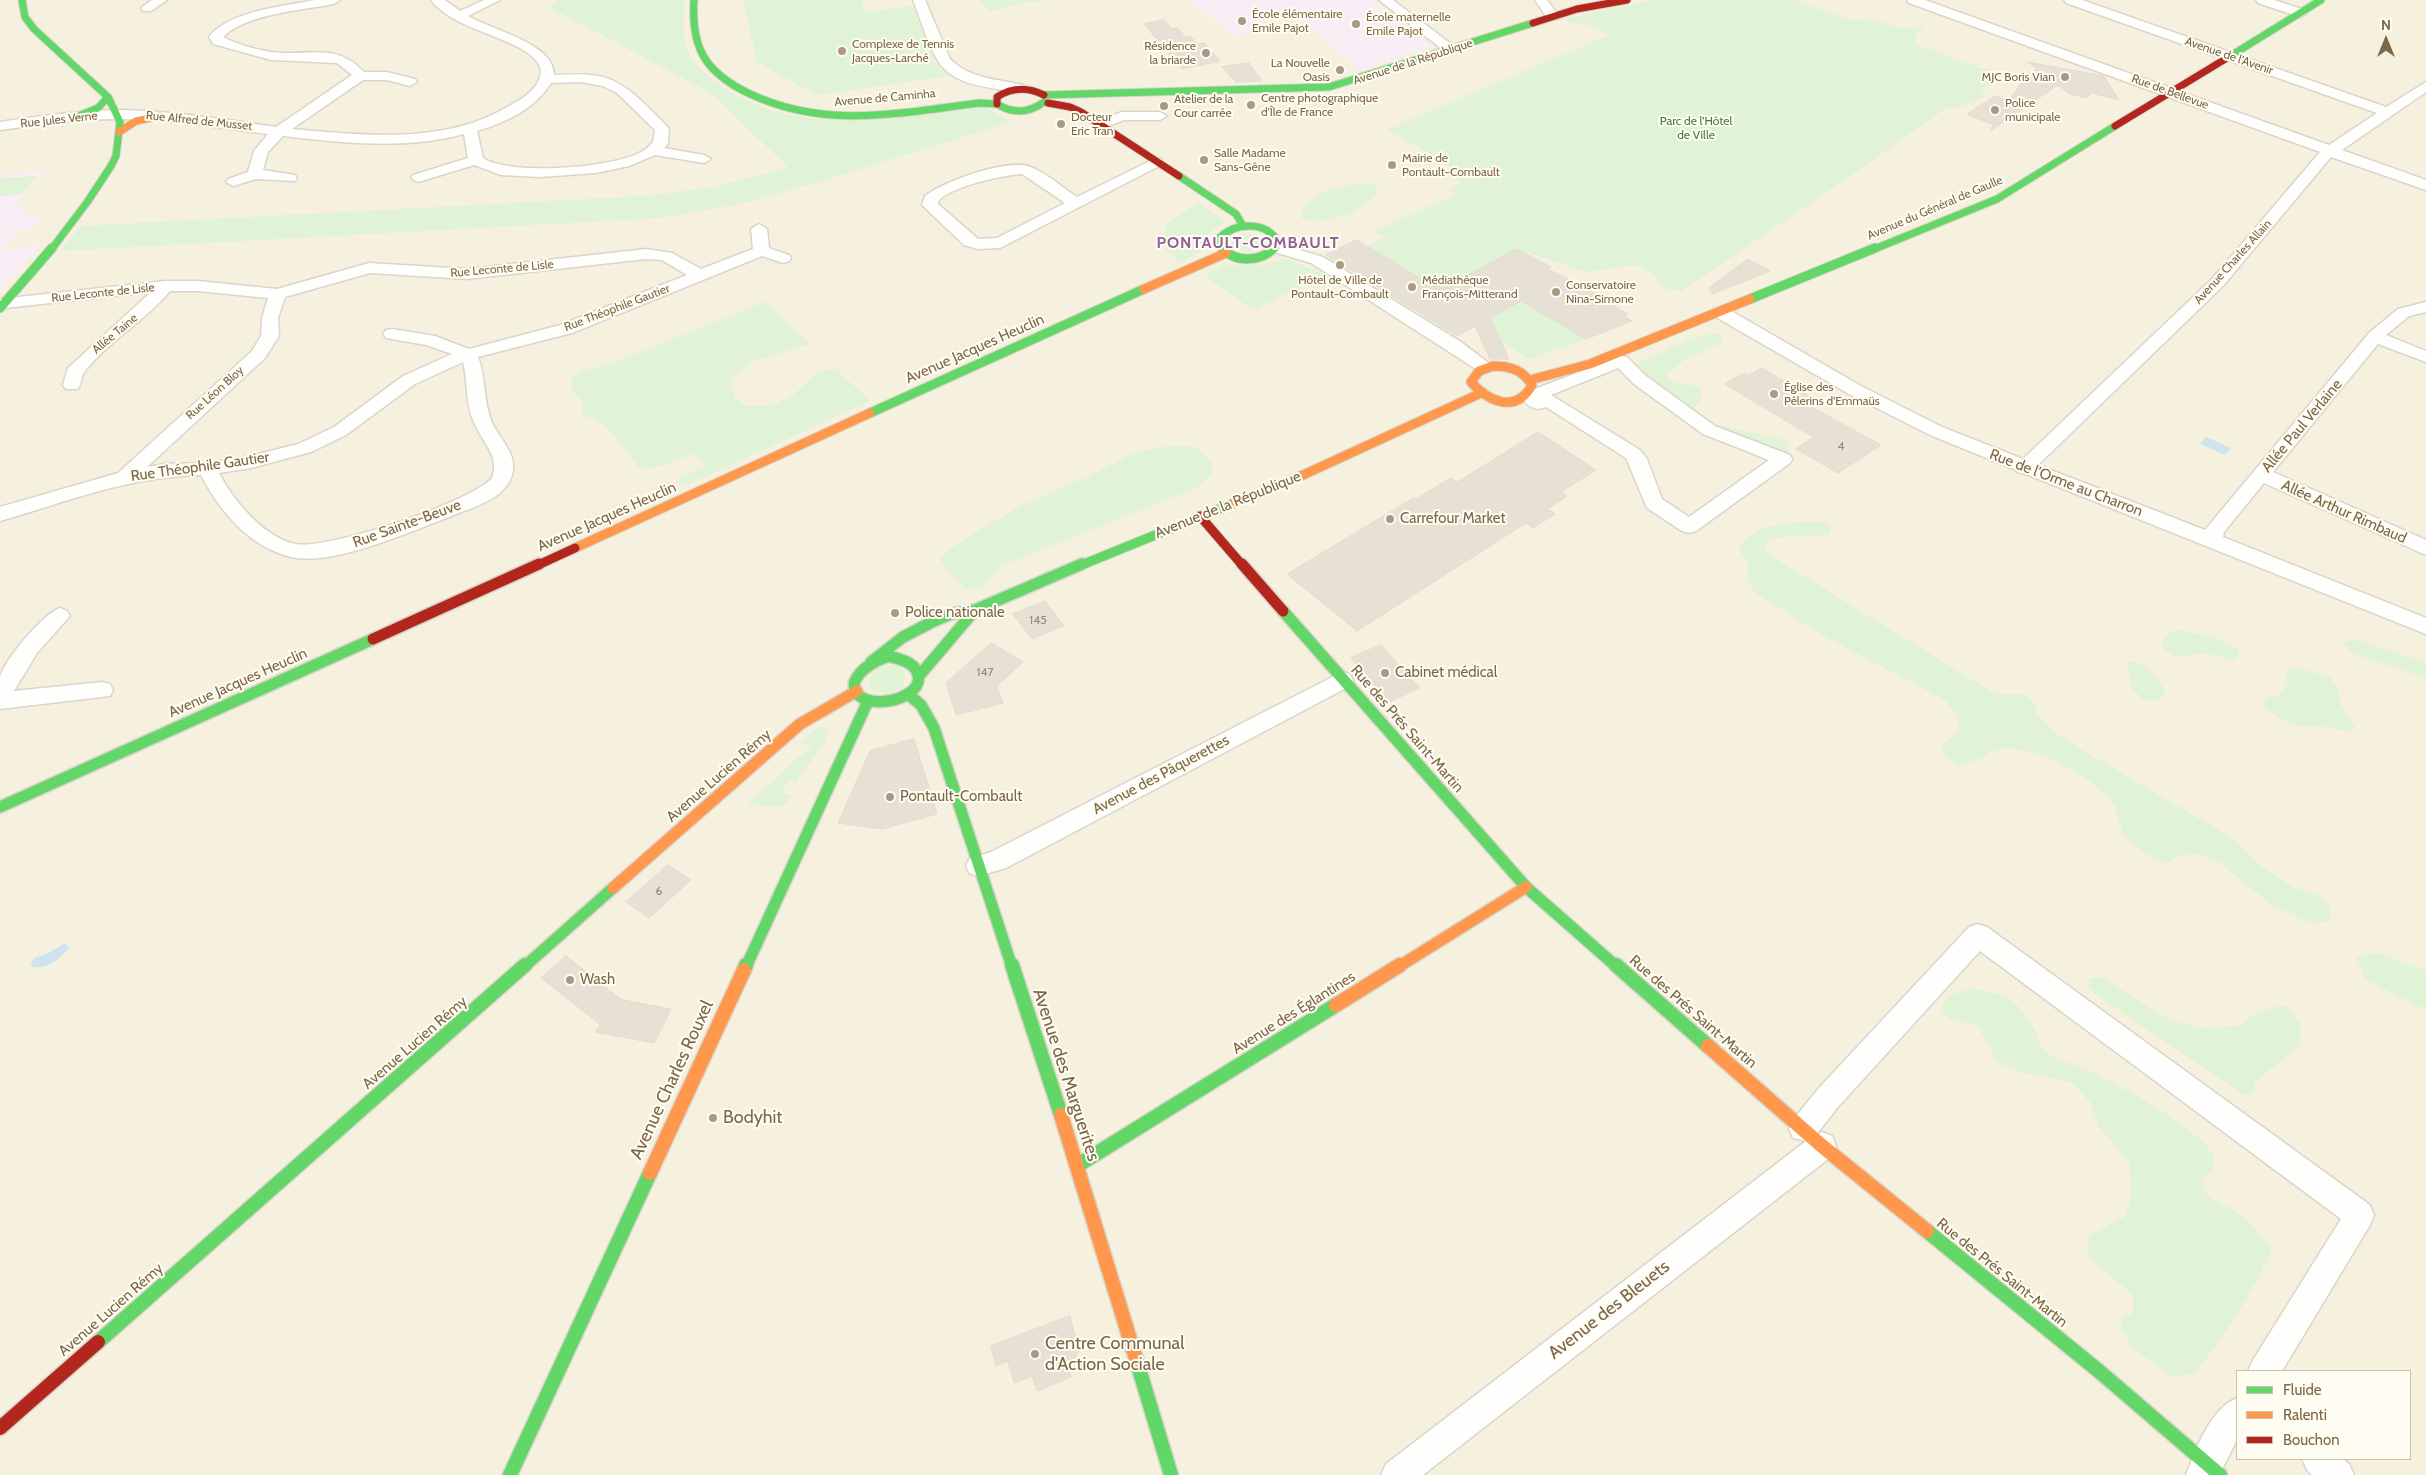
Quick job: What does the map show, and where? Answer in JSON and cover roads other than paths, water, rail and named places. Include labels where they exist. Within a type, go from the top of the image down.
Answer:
[{"type":"street","points":[[2,305],[60,239],[104,178],[116,156],[119,132],[118,114],[108,97],[34,29],[25,17],[22,0]]},
{"type":"street","points":[[147,8],[161,0]]},
{"type":"street","points":[[262,14],[263,0]]},
{"type":"street","points":[[334,0],[262,14],[224,29],[217,34],[218,41],[271,56],[340,59],[348,63],[360,76]]},
{"type":"street","points":[[418,178],[476,160],[491,168],[513,172],[588,169],[630,163],[656,150],[663,138],[662,130],[616,86],[590,79],[547,79],[546,63],[537,54],[459,16],[437,0]]},
{"type":"street","points":[[459,16],[494,0]]},
{"type":"street","name":"Avenue de Caminha","points":[[694,0],[691,24],[693,42],[704,62],[734,86],[782,109],[812,115],[842,116],[997,101]]},
{"type":"street","name":"Avenue de Caminha","points":[[703,0],[700,35],[710,56],[730,75],[760,92],[788,104],[814,110],[848,111],[997,101]]},
{"type":"street","points":[[919,0],[944,60],[949,66],[972,78],[1018,88],[1034,89],[1044,98],[1070,107],[1223,204],[1236,214],[1243,226]]},
{"type":"street","points":[[1385,0],[1452,50]]},
{"type":"street","points":[[1541,0],[1553,16]]},
{"type":"street","name":"Avenue de la République","points":[[1044,98],[1323,88],[1452,50],[1577,9],[1627,0]]},
{"type":"street","name":"Rue de Bellevue","points":[[1913,0],[2426,185]]},
{"type":"street","name":"Avenue de l'Avenir","points":[[2070,0],[2388,112]]},
{"type":"street","points":[[2262,0],[2301,13]]},
{"type":"street","name":"Avenue du Général de Gaulle","points":[[1530,380],[1590,364],[1997,199],[2321,0]]},
{"type":"street","points":[[280,131],[360,76],[387,76],[410,82]]},
{"type":"street","name":"Rue Alfred de Musset","points":[[118,114],[160,116],[342,138],[390,140],[432,137],[470,129],[522,106],[539,91],[547,79]]},
{"type":"street","name":"Avenue Charles Allain","points":[[2024,468],[2217,283],[2326,154],[2426,86]]},
{"type":"street","points":[[1018,88],[1004,92],[997,101],[1009,111],[1023,111],[1037,108],[1044,98]]},
{"type":"street","points":[[76,117],[98,108],[108,97]]},
{"type":"street","name":"Rue Jules Verne","points":[[0,126],[118,114]]},
{"type":"street","points":[[119,132],[136,121],[160,116]]},
{"type":"street","points":[[1100,125],[1122,116],[1160,116]]},
{"type":"street","points":[[470,129],[476,160]]},
{"type":"street","name":"Rue Alfred de Musset","points":[[255,174],[260,152],[280,131]]},
{"type":"street","points":[[656,150],[704,159]]},
{"type":"street","points":[[1076,203],[1028,172],[1015,170],[941,190],[930,199],[930,205],[970,242],[989,245],[1000,243],[1156,162]]},
{"type":"street","points":[[232,182],[255,174],[290,178]]},
{"type":"street","points":[[1243,226],[1260,227],[1274,233],[1279,243],[1278,248],[1272,253],[1255,259],[1239,258],[1220,249],[1218,239],[1227,230],[1243,226]]},
{"type":"street","points":[[759,229],[762,251],[783,258]]},
{"type":"street","points":[[1278,248],[1317,260],[1455,346],[1485,367],[1511,367],[1519,370],[1530,380],[1532,390],[1522,399],[1496,401],[1479,394],[1471,382],[1473,376],[1485,367]]},
{"type":"street","name":"Rue Théophile Gautier","points":[[0,514],[68,492],[125,477],[165,470],[207,469],[286,454],[321,441],[340,431],[409,380],[468,354],[566,328],[762,251]]},
{"type":"street","name":"Avenue Jacques Heuclin","points":[[0,807],[766,462],[953,374],[1226,253]]},
{"type":"street","name":"Rue Leconte de Lisle","points":[[2,305],[125,289],[165,286],[198,286],[278,294],[369,268],[467,274],[646,254],[666,256],[700,275]]},
{"type":"street","name":"Allée Taine","points":[[72,385],[74,372],[91,354],[150,304],[165,286]]},
{"type":"street","name":"Rue Léon Bloy","points":[[125,477],[259,354],[270,336],[270,318],[278,294]]},
{"type":"street","name":"Allée Paul Verlaine","points":[[2212,540],[2215,530],[2397,314],[2415,307],[2426,307]]},
{"type":"street","name":"Rue de l'Orme au Charron","points":[[1720,312],[1855,390],[1928,427],[2024,468],[2212,540],[2426,626]]},
{"type":"street","points":[[392,334],[429,340],[468,354]]},
{"type":"street","points":[[2376,337],[2426,357]]},
{"type":"street","name":"Rue Sainte-Beuve","points":[[207,469],[216,487],[240,516],[281,546],[295,551],[314,552],[346,546],[480,497],[498,484],[504,468],[502,457],[482,421],[478,406],[476,369],[468,354]]},
{"type":"street","points":[[1621,361],[1625,365],[1640,380],[1709,430],[1783,459],[1690,526],[1654,503],[1638,459],[1633,454],[1547,400],[1538,404],[1532,399],[1533,396],[1621,361]]},
{"type":"street","name":"Avenue de la République","points":[[871,662],[903,637],[932,622],[951,614],[974,610],[999,598],[1311,471],[1479,394]]},
{"type":"street","name":"Allée Arthur Rimbaud","points":[[2262,475],[2426,548]]},
{"type":"street","name":"Rue des Prés Saint-Martin","points":[[1200,516],[1317,647],[1342,680],[1526,887],[1813,1137],[2100,1372],[2209,1471]]},
{"type":"street","name":"Avenue de la République","points":[[920,676],[974,610]]},
{"type":"street","points":[[0,695],[29,647],[60,616]]},
{"type":"street","points":[[899,657],[914,664],[920,676],[915,689],[909,694],[902,699],[884,703],[868,700],[857,691],[855,683],[858,675],[871,662],[880,658],[899,657]]},
{"type":"street","name":"Avenue des Pâquerettes","points":[[978,866],[997,861],[1342,680]]},
{"type":"street","points":[[0,701],[102,690]]},
{"type":"street","name":"Avenue Lucien Rémy","points":[[0,1428],[800,724],[857,691]]},
{"type":"street","name":"Avenue des Marguerites","points":[[909,694],[918,700],[934,728],[1078,1165],[1171,1475]]},
{"type":"street","name":"Avenue Charles Rouxel","points":[[510,1475],[868,700]]},
{"type":"street","name":"Avenue des Églantines","points":[[1078,1165],[1526,887]]},
{"type":"street","name":"Avenue des Bleuets","points":[[1397,1475],[1813,1137],[1828,1098],[1978,935],[2360,1215],[2265,1370]]},
{"type":"street","points":[[2209,1471],[2222,1434],[2236,1415]]},
{"type":"street","points":[[2319,1460],[2338,1475]]},
{"type":"water","points":[[2206,437],[2231,448],[2225,455],[2200,444]]},
{"type":"water","points":[[65,943],[69,947],[57,960],[41,967],[30,966],[34,958],[47,954]]},
{"type":"place","name":"École élémentaire Emile Pajot","points":[[1242,21]]},
{"type":"place","name":"École maternelle Emile Pajot","points":[[1356,24]]},
{"type":"place","name":"Complexe de Tennis Jacques-Larché","points":[[842,51]]},
{"type":"place","name":"Résidence la briarde","points":[[1206,53]]},
{"type":"place","name":"La Nouvelle Oasis","points":[[1340,70]]},
{"type":"place","name":"MJC Boris Vian","points":[[2065,77]]},
{"type":"place","name":"Centre photographique d'Île de France","points":[[1251,105]]},
{"type":"place","name":"Atelier de la Cour carrée","points":[[1164,106]]},
{"type":"place","name":"Police municipale","points":[[1995,110]]},
{"type":"place","name":"Docteur Eric Tran","points":[[1061,124]]},
{"type":"place","name":"Salle Madame Sans-Gêne","points":[[1204,160]]},
{"type":"place","name":"Mairie de Pontault-Combault","points":[[1392,165]]},
{"type":"place","name":"Hôtel de Ville de Pontault-Combault","points":[[1340,265]]},
{"type":"place","name":"Médiathèque François-Mitterand","points":[[1412,287]]},
{"type":"place","name":"Conservatoire Nina-Simone","points":[[1556,292]]},
{"type":"place","name":"Église des Pèlerins d'Emmaüs","points":[[1774,394]]},
{"type":"place","name":"Carrefour Market","points":[[1390,519]]},
{"type":"place","name":"Police nationale","points":[[895,613]]},
{"type":"place","name":"Cabinet médical","points":[[1385,673]]},
{"type":"place","name":"Pontault-Combault","points":[[890,797]]},
{"type":"place","name":"Wash","points":[[570,980]]},
{"type":"place","name":"Bodyhit","points":[[713,1118]]},
{"type":"place","name":"Centre Communal d'Action Sociale","points":[[1035,1354]]},
{"type":"district","name":"PONTAULT-COMBAULT","points":[[1248,243]]},
{"type":"park label","name":"Parc de l’Hôtel de Ville","points":[[1696,128]]}]
